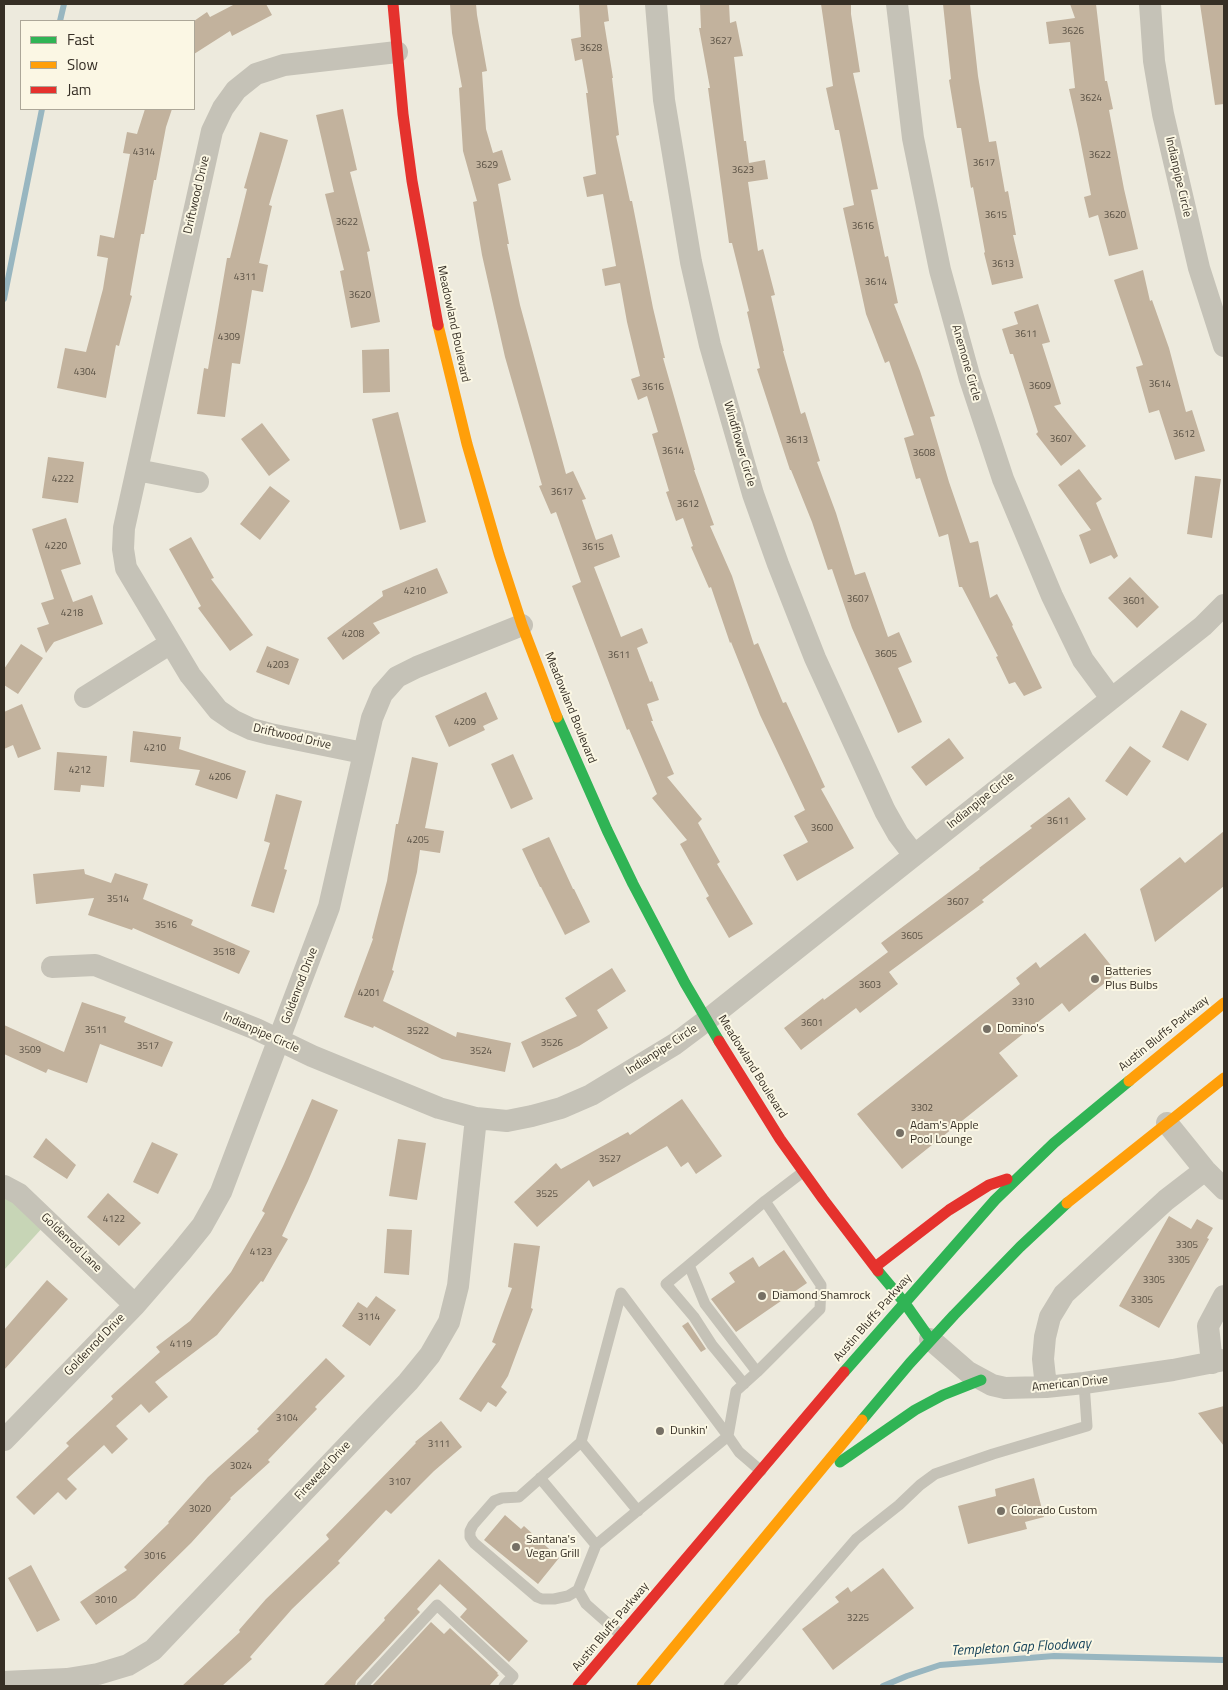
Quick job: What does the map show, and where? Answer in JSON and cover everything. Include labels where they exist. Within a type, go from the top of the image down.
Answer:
[{"type":"main road","name":"Meadowland Boulevard","points":[[393,4],[412,181],[441,340],[467,444],[499,554],[522,625],[558,720],[607,830],[650,917],[707,1020],[755,1099],[803,1172],[904,1302],[930,1339]]},
{"type":"main road","name":"Austin Bluffs Parkway","points":[[578,1686],[904,1302],[995,1200],[1054,1143],[1224,1003]]},
{"type":"main road","points":[[642,1686],[930,1339],[1013,1254],[1073,1198],[1224,1078]]},
{"type":"main road","points":[[875,1267],[949,1210],[989,1185],[1022,1173]]},
{"type":"main road","points":[[807,1487],[916,1410],[939,1396],[981,1380]]},
{"type":"street","name":"Windflower Circle","points":[[656,4],[664,100],[691,262],[710,345],[753,494],[778,564],[819,666],[885,811],[898,834],[914,855]]},
{"type":"street","name":"Anemone Circle","points":[[897,4],[914,138],[940,270],[970,379],[1003,479],[1052,596],[1083,660],[1111,698]]},
{"type":"street","name":"Indianpipe Circle","points":[[1150,4],[1154,61],[1163,114],[1198,268],[1224,346]]},
{"type":"street","name":"Driftwood Drive","points":[[363,753],[270,734],[234,721],[218,710],[203,693],[170,643],[126,568],[123,548],[124,528],[212,131],[223,108],[236,90],[256,74],[284,65],[397,52]]},
{"type":"street","points":[[137,470],[198,482]]},
{"type":"street","name":"Indianpipe Circle","points":[[52,967],[95,965],[256,1029],[439,1108],[476,1118],[507,1121],[561,1108],[591,1095],[675,1044],[707,1020],[1203,626],[1224,606]]},
{"type":"street","name":"Goldenrod Drive","points":[[4,1440],[135,1304],[202,1226],[221,1192],[330,907],[363,753],[372,718],[382,694],[397,677],[417,667],[522,625]]},
{"type":"street","points":[[85,697],[170,643]]},
{"type":"street","name":"Fireweed Drive","points":[[4,1682],[67,1679],[98,1674],[128,1665],[153,1650],[408,1382],[430,1355],[449,1322],[458,1286],[476,1118]]},
{"type":"street","points":[[1167,1123],[1205,1170],[1224,1188]]},
{"type":"street","points":[[1046,1387],[1043,1359],[1045,1337],[1050,1316],[1064,1294],[1159,1207],[1205,1170]]},
{"type":"street","name":"Goldenrod Lane","points":[[4,1186],[19,1194],[135,1304]]},
{"type":"street","points":[[1218,1362],[1208,1326],[1224,1296]]},
{"type":"street","name":"American Drive","points":[[930,1339],[968,1372],[981,1380],[1005,1388],[1046,1387],[1084,1383],[1218,1362]]},
{"type":"lane","points":[[744,1384],[712,1345],[694,1317],[666,1284],[803,1172]]},
{"type":"lane","points":[[760,1471],[739,1452],[728,1436],[621,1293],[581,1442],[519,1497],[502,1498],[494,1501],[473,1525],[470,1537],[537,1597],[542,1599],[568,1596],[578,1590],[596,1545],[728,1436],[736,1392],[820,1308],[820,1286],[766,1201]]},
{"type":"lane","points":[[689,1265],[704,1304],[757,1372]]},
{"type":"lane","points":[[729,1686],[856,1539],[899,1505],[920,1484],[936,1474],[993,1454],[1087,1426],[1084,1383]]},
{"type":"lane","points":[[581,1442],[638,1510]]},
{"type":"lane","points":[[540,1478],[596,1545]]},
{"type":"lane","points":[[578,1590],[586,1604],[621,1635]]},
{"type":"lane","points":[[362,1686],[437,1605],[513,1676],[504,1686]]},
{"type":"green space","points":[[4,1195],[44,1226],[4,1270]]},
{"type":"building","points":[[235,4],[266,4],[272,15],[232,36],[230,31],[195,53],[195,20],[207,12],[210,17]]},
{"type":"building","points":[[450,4],[476,4],[487,71],[482,72],[486,129],[493,153],[502,150],[511,180],[498,184],[509,244],[507,244],[520,305],[566,474],[573,471],[586,499],[582,500],[596,540],[612,534],[620,557],[594,567],[621,637],[642,628],[648,643],[637,648],[659,700],[647,704],[653,721],[651,721],[674,774],[667,777],[702,819],[698,823],[720,862],[717,864],[753,924],[729,938],[706,898],[709,896],[680,844],[687,840],[652,798],[657,794],[629,729],[627,730],[572,586],[581,582],[556,512],[551,514],[539,486],[542,485],[505,357],[482,255],[473,202],[477,201],[463,151],[459,88],[462,87],[452,33]]},
{"type":"building","points":[[579,4],[607,4],[609,21],[604,22],[613,78],[619,135],[616,136],[630,201],[632,201],[665,358],[663,358],[694,470],[714,525],[710,526],[732,576],[754,645],[758,643],[783,703],[786,702],[825,787],[821,789],[854,848],[797,881],[783,855],[808,842],[794,816],[805,810],[760,715],[730,643],[711,587],[709,588],[691,547],[693,546],[683,518],[676,521],[666,492],[669,491],[652,434],[658,432],[647,396],[638,400],[631,379],[640,376],[620,283],[605,286],[602,269],[616,266],[603,194],[587,197],[583,177],[596,174],[586,93],[588,93],[582,59],[575,61],[571,39],[581,37]]},
{"type":"building","points":[[700,4],[729,4],[730,23],[736,21],[743,56],[734,57],[744,141],[746,141],[749,163],[765,160],[768,179],[748,182],[758,251],[763,249],[775,295],[771,296],[783,351],[801,414],[805,412],[820,461],[817,462],[836,513],[855,575],[865,572],[888,637],[899,632],[912,662],[898,668],[922,722],[898,733],[852,628],[832,569],[828,570],[812,522],[790,470],[757,369],[760,368],[747,312],[749,311],[732,243],[729,243],[708,88],[710,88],[699,28],[701,28]]},
{"type":"building","points":[[821,4],[851,4],[860,72],[853,73],[878,189],[871,190],[885,257],[888,256],[898,303],[894,304],[935,416],[930,417],[949,482],[970,543],[978,541],[990,598],[997,594],[1042,688],[1024,696],[1015,682],[1009,684],[996,657],[998,656],[962,587],[959,587],[948,534],[939,537],[920,478],[916,479],[904,438],[914,435],[889,361],[885,363],[866,314],[843,208],[854,205],[839,130],[835,130],[826,88],[833,86]]},
{"type":"building","points":[[943,4],[970,4],[978,76],[989,142],[996,141],[1005,192],[1008,191],[1016,235],[1013,235],[1023,278],[992,285],[984,253],[973,187],[971,188],[961,128],[957,128],[949,80],[951,79]]},
{"type":"building","points":[[1070,4],[1096,4],[1105,81],[1107,81],[1113,109],[1109,110],[1138,249],[1109,256],[1098,215],[1089,218],[1084,197],[1091,195],[1069,89],[1075,88],[1070,42],[1049,44],[1046,22],[1075,18]]},
{"type":"building","points":[[1200,4],[1224,4],[1224,104],[1215,105]]},
{"type":"building","points":[[343,109],[357,170],[350,172],[370,251],[367,252],[380,322],[351,328],[340,271],[344,270],[325,194],[334,192],[316,115]]},
{"type":"building","points":[[145,110],[172,110],[166,127],[156,180],[154,180],[144,234],[141,234],[130,295],[132,296],[119,346],[116,345],[106,398],[57,388],[65,348],[86,352],[103,289],[108,258],[97,256],[100,235],[114,238],[130,154],[123,153],[127,132],[137,134]]},
{"type":"building","points":[[260,132],[288,140],[269,205],[272,206],[259,263],[268,265],[263,292],[252,290],[240,364],[232,363],[225,417],[197,414],[204,368],[208,369],[227,258],[230,258],[247,189],[244,188]]},
{"type":"building","points":[[1143,270],[1150,301],[1152,300],[1169,348],[1186,412],[1192,410],[1205,451],[1175,460],[1159,410],[1149,413],[1136,367],[1143,365],[1114,280]]},
{"type":"building","points":[[1038,304],[1050,342],[1042,344],[1061,404],[1054,406],[1086,446],[1061,466],[1036,434],[1038,432],[1013,354],[1010,354],[1002,329],[1018,324],[1014,312]]},
{"type":"building","points":[[389,349],[390,392],[363,393],[362,350]]},
{"type":"building","points":[[398,412],[426,522],[400,530],[372,419]]},
{"type":"building","points":[[262,423],[290,460],[269,476],[241,439]]},
{"type":"building","points":[[48,457],[84,462],[78,503],[42,498]]},
{"type":"building","points":[[1079,469],[1102,499],[1096,503],[1118,556],[1114,559],[1111,555],[1090,564],[1079,535],[1091,530],[1058,485]]},
{"type":"building","points":[[1195,476],[1221,479],[1212,538],[1187,534]]},
{"type":"building","points":[[270,486],[290,501],[260,540],[240,524]]},
{"type":"building","points":[[66,518],[81,564],[61,570],[73,602],[92,595],[103,624],[54,642],[46,653],[37,628],[49,624],[41,603],[54,599],[32,529]]},
{"type":"building","points":[[191,537],[214,578],[211,579],[253,635],[230,651],[198,608],[201,606],[169,549]]},
{"type":"building","points":[[437,568],[448,593],[373,623],[380,633],[343,660],[327,638],[383,596],[382,591]]},
{"type":"building","points":[[1130,577],[1159,607],[1137,628],[1108,598]]},
{"type":"building","points":[[21,644],[43,658],[18,694],[4,685],[4,669]]},
{"type":"building","points":[[267,646],[299,659],[289,685],[256,672]]},
{"type":"building","points":[[486,692],[498,719],[483,726],[485,730],[449,747],[435,716]]},
{"type":"building","points":[[22,704],[41,749],[18,758],[13,745],[4,749],[4,712]]},
{"type":"building","points":[[1181,710],[1207,724],[1188,761],[1162,747]]},
{"type":"building","points":[[133,731],[181,737],[179,749],[246,771],[237,799],[195,785],[200,770],[130,762]]},
{"type":"building","points":[[949,738],[964,758],[926,786],[911,767]]},
{"type":"building","points":[[1130,746],[1151,761],[1127,796],[1105,781]]},
{"type":"building","points":[[57,752],[107,756],[104,787],[81,785],[80,792],[54,790]]},
{"type":"building","points":[[513,754],[533,799],[511,809],[491,764]]},
{"type":"building","points":[[412,757],[438,763],[425,828],[444,831],[440,853],[420,850],[417,872],[392,970],[394,971],[383,1001],[456,1037],[457,1032],[511,1043],[505,1072],[442,1059],[374,1026],[373,1028],[344,1017],[373,939],[387,881],[396,824],[398,824]]},
{"type":"building","points":[[276,794],[302,801],[284,869],[287,870],[274,913],[251,906],[270,843],[264,841]]},
{"type":"building","points":[[1069,797],[1086,819],[982,900],[984,902],[889,972],[898,984],[860,1013],[856,1008],[801,1050],[784,1028],[888,952],[881,943],[980,869],[1032,828],[1030,826]]},
{"type":"building","points":[[1224,831],[1224,886],[1155,942],[1140,889],[1180,857],[1185,863]]},
{"type":"building","points":[[549,837],[590,922],[565,935],[522,849]]},
{"type":"building","points":[[84,869],[85,874],[111,883],[115,873],[148,884],[143,899],[193,920],[191,925],[250,951],[239,974],[133,928],[132,930],[88,915],[94,898],[36,904],[33,874]]},
{"type":"building","points":[[1085,933],[1117,973],[1069,1012],[1062,1003],[999,1053],[1018,1076],[902,1169],[857,1114],[1020,984],[1016,978],[1036,962],[1040,968]]},
{"type":"building","points":[[612,968],[626,991],[597,1010],[608,1028],[579,1046],[533,1068],[521,1042],[577,1016],[565,998]]},
{"type":"building","points":[[82,1002],[126,1017],[124,1022],[173,1042],[162,1067],[100,1044],[87,1083],[48,1069],[46,1073],[4,1054],[4,1025],[64,1052]]},
{"type":"building","points":[[312,1099],[338,1110],[282,1236],[288,1239],[263,1282],[261,1281],[217,1335],[155,1382],[168,1397],[149,1413],[141,1404],[116,1426],[128,1439],[112,1454],[104,1445],[67,1479],[77,1489],[66,1500],[58,1492],[34,1515],[16,1497],[69,1446],[66,1443],[113,1399],[111,1396],[160,1352],[156,1347],[190,1321],[231,1272],[265,1213],[262,1211]]},
{"type":"building","points":[[682,1099],[722,1156],[696,1174],[688,1162],[681,1167],[667,1146],[593,1187],[589,1180],[537,1227],[514,1202],[556,1163],[561,1169],[628,1132],[630,1135]]},
{"type":"building","points":[[46,1138],[76,1165],[67,1179],[33,1157]]},
{"type":"building","points":[[398,1139],[426,1143],[417,1200],[389,1196]]},
{"type":"building","points":[[152,1142],[178,1154],[158,1194],[133,1182]]},
{"type":"building","points":[[108,1193],[141,1223],[119,1246],[87,1217]]},
{"type":"building","points":[[1169,1216],[1191,1229],[1197,1219],[1213,1228],[1207,1238],[1209,1239],[1159,1328],[1119,1306]]},
{"type":"building","points":[[387,1229],[412,1230],[409,1275],[384,1273]]},
{"type":"building","points":[[514,1243],[540,1246],[531,1308],[533,1309],[508,1376],[501,1387],[507,1392],[496,1407],[488,1402],[481,1412],[459,1399],[496,1344],[492,1342],[512,1288],[508,1287]]},
{"type":"building","points":[[784,1250],[807,1283],[736,1332],[711,1299],[735,1282],[729,1273],[753,1257],[759,1267]]},
{"type":"building","points":[[47,1280],[68,1299],[4,1370],[4,1330]]},
{"type":"building","points":[[376,1296],[396,1310],[370,1346],[342,1326],[358,1302],[367,1308]]},
{"type":"building","points":[[688,1322],[706,1349],[701,1352],[682,1326]]},
{"type":"building","points":[[326,1358],[345,1376],[315,1407],[317,1409],[268,1460],[270,1462],[230,1498],[191,1543],[135,1598],[96,1625],[80,1602],[127,1570],[124,1567],[169,1523],[208,1477],[259,1431],[257,1429]]},
{"type":"building","points":[[1224,1406],[1224,1446],[1198,1413]]},
{"type":"building","points":[[441,1421],[462,1447],[434,1471],[391,1514],[386,1510],[338,1561],[340,1563],[292,1609],[250,1657],[252,1659],[222,1686],[182,1686],[240,1632],[239,1630],[266,1599],[329,1539],[326,1535],[415,1442]]},
{"type":"building","name":"Colorado Custom","points":[[1034,1478],[1044,1517],[1025,1522],[1027,1529],[968,1544],[958,1506],[996,1496],[995,1489]]},
{"type":"building","points":[[505,1515],[521,1529],[524,1526],[559,1558],[538,1584],[484,1540]]},
{"type":"building","points":[[439,1559],[528,1641],[509,1662],[460,1617],[467,1609],[440,1584],[417,1609],[420,1612],[356,1681],[355,1686],[323,1686],[385,1620],[384,1618]]},
{"type":"building","points":[[31,1565],[60,1620],[37,1632],[8,1578]]},
{"type":"building","points":[[883,1568],[914,1608],[833,1670],[802,1629],[839,1602],[835,1597],[848,1587],[851,1592]]},
{"type":"building","points":[[431,1622],[444,1634],[450,1628],[499,1675],[489,1686],[372,1686]]},
{"type":"waterway","name":"Templeton Gap Floodway","points":[[60,20],[64,4]]},
{"type":"waterway","name":"Templeton Gap Floodway","points":[[4,299],[42,110]]},
{"type":"waterway","name":"Templeton Gap Floodway","points":[[883,1686],[940,1665],[1054,1656],[1224,1660]]},
{"type":"traffic: fast","points":[[557,717],[633,884],[685,983],[719,1041]]},
{"type":"traffic: fast","points":[[844,1372],[995,1200],[1054,1143],[1129,1081]]},
{"type":"traffic: fast","points":[[862,1420],[954,1315],[1020,1247],[1067,1203]]},
{"type":"traffic: fast","points":[[878,1271],[904,1302],[930,1339]]},
{"type":"traffic: fast","points":[[840,1462],[915,1410],[943,1395],[981,1380]]},
{"type":"traffic: slow","points":[[438,325],[467,444],[499,554],[522,625],[557,717]]},
{"type":"traffic: slow","points":[[1129,1081],[1224,1003]]},
{"type":"traffic: slow","points":[[1067,1203],[1224,1078]]},
{"type":"traffic: slow","points":[[642,1686],[862,1420]]},
{"type":"traffic: jam","points":[[393,4],[403,114],[412,181],[438,325]]},
{"type":"traffic: jam","points":[[719,1041],[780,1139],[878,1271]]},
{"type":"traffic: jam","points":[[875,1267],[949,1210],[989,1185],[1007,1179]]},
{"type":"traffic: jam","points":[[578,1686],[844,1372]]},
{"type":"place","name":"Batteries Plus Bulbs","points":[[1095,979]]},
{"type":"place","name":"Domino's","points":[[987,1029]]},
{"type":"place","name":"Adam's Apple Pool Lounge","points":[[900,1133]]},
{"type":"place","name":"Diamond Shamrock","points":[[762,1296]]},
{"type":"place","name":"Dunkin'","points":[[660,1431]]},
{"type":"place","name":"Colorado Custom","points":[[1001,1511]]},
{"type":"place","name":"Santana's Vegan Grill","points":[[516,1547]]}]
